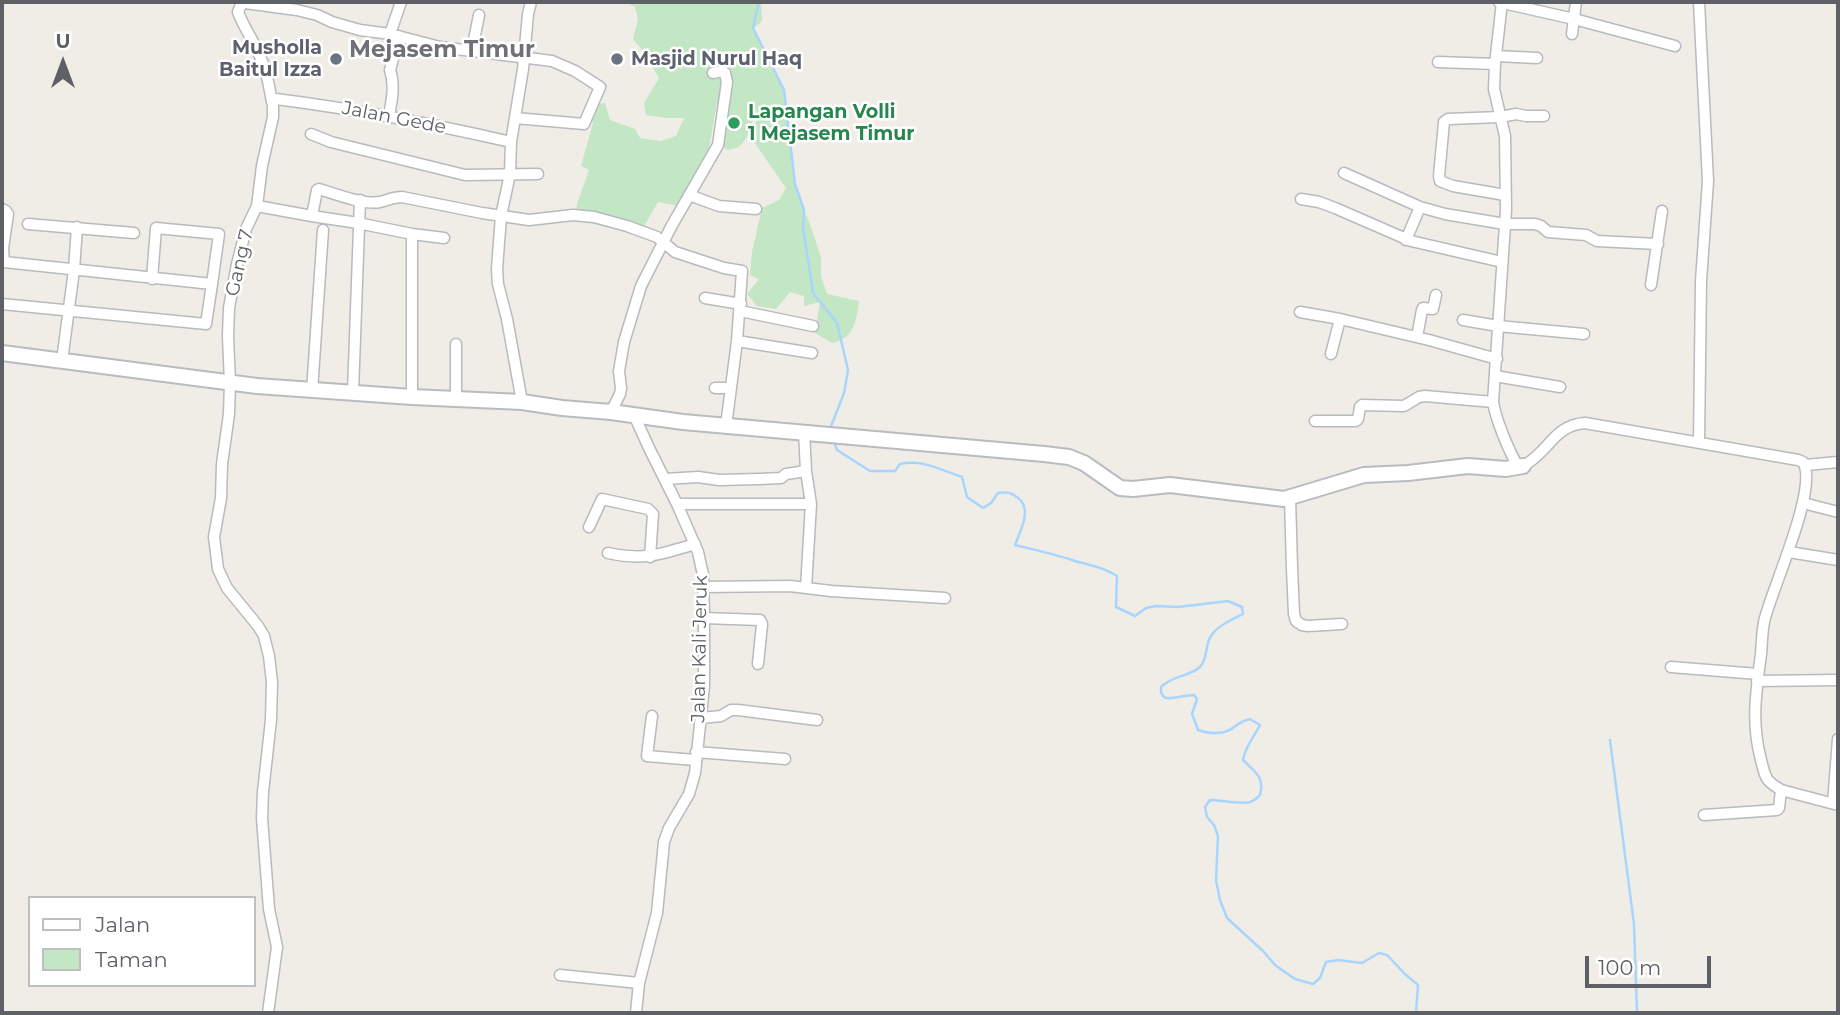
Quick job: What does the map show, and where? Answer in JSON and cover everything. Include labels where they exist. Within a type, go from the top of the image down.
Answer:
[{"type":"street","points":[[257,206],[274,100],[259,54],[238,12],[245,2],[317,15],[360,30],[394,35],[440,47],[552,61],[600,88],[584,124],[515,118]]},
{"type":"street","points":[[317,15],[320,2]]},
{"type":"street","points":[[389,116],[393,94],[390,70],[401,2]]},
{"type":"street","points":[[522,402],[497,269],[501,216],[510,174],[531,2]]},
{"type":"street","points":[[1521,467],[1514,459],[1493,402],[1506,195],[1505,136],[1494,89],[1500,2],[1675,46]]},
{"type":"street","points":[[1572,34],[1576,2]]},
{"type":"street","points":[[1699,2],[1708,181],[1701,281],[1699,442]]},
{"type":"street","points":[[472,51],[479,15]]},
{"type":"street","points":[[1438,62],[1537,58]]},
{"type":"street","points":[[621,413],[619,371],[624,342],[646,275],[718,143],[727,82],[722,71],[713,73]]},
{"type":"street","name":"Jalan Gede","points":[[274,100],[328,105],[512,142]]},
{"type":"street","points":[[1506,195],[1453,186],[1439,179],[1443,126],[1446,120],[1516,114],[1544,116]]},
{"type":"street","points":[[311,134],[331,142],[465,175],[538,174]]},
{"type":"street","points":[[1344,173],[1420,207],[1445,214],[1505,224],[1535,224],[1548,233],[1586,235],[1595,240],[1658,244]]},
{"type":"street","points":[[312,216],[318,189],[360,200],[379,202],[402,197],[529,220],[573,215],[594,217],[657,237],[675,252],[742,271],[741,307],[726,426]]},
{"type":"street","points":[[689,195],[719,206],[756,209]]},
{"type":"street","points":[[1301,199],[1335,208],[1406,240],[1502,262]]},
{"type":"street","points":[[353,392],[360,200]]},
{"type":"street","name":"Gang 7","points":[[268,1013],[278,947],[269,909],[262,818],[272,682],[264,636],[227,588],[218,569],[214,537],[221,498],[227,431],[230,383],[229,308],[237,264],[246,229],[257,206],[358,223],[412,239],[444,238]]},
{"type":"street","points":[[1406,240],[1420,207]]},
{"type":"street","points":[[2,209],[8,215],[2,248],[3,262],[212,284]]},
{"type":"street","points":[[1651,285],[1662,211]]},
{"type":"street","points":[[28,224],[134,233]]},
{"type":"street","points":[[2,304],[206,324],[219,234],[156,226],[152,279]]},
{"type":"street","points":[[62,361],[77,227]]},
{"type":"street","points":[[312,391],[323,230]]},
{"type":"street","points":[[412,239],[412,397]]},
{"type":"street","points":[[1417,337],[1422,310],[1434,308],[1436,295]]},
{"type":"street","points":[[705,298],[813,326]]},
{"type":"street","points":[[1300,312],[1417,337],[1497,359]]},
{"type":"street","points":[[1331,354],[1340,319]]},
{"type":"street","points":[[1463,320],[1584,334]]},
{"type":"street","points":[[737,341],[812,353]]},
{"type":"street","points":[[456,344],[456,399]]},
{"type":"street","points":[[2,353],[312,391],[522,402],[652,419],[1069,457],[1089,465],[1115,485],[1126,489],[1170,485],[1274,498],[1290,498],[1358,475],[1468,466],[1506,469],[1521,467],[1539,456],[1564,428],[1576,424],[1593,424],[1699,442],[1798,460],[1805,465],[1838,462]]},
{"type":"street","points":[[1495,376],[1560,387]]},
{"type":"street","points":[[715,388],[730,388]]},
{"type":"street","points":[[1315,421],[1356,421],[1362,405],[1399,407],[1425,396],[1493,402]]},
{"type":"street","name":"Jalan Kali Jeruk","points":[[621,413],[649,448],[695,544],[702,566],[704,618],[704,685],[695,773],[689,794],[664,842],[657,913],[639,983],[636,1013]]},
{"type":"street","points":[[804,432],[811,504],[806,588]]},
{"type":"street","points":[[1805,465],[1802,503],[1789,552],[1764,621],[1754,697],[1754,723],[1768,780],[1781,790],[1836,804],[1838,741]]},
{"type":"street","points":[[665,479],[782,478],[786,474],[806,471]]},
{"type":"street","points":[[1290,498],[1295,618],[1307,626],[1342,624]]},
{"type":"street","points":[[589,527],[602,499],[648,509],[653,514],[650,557]]},
{"type":"street","points":[[1802,503],[1838,512]]},
{"type":"street","points":[[677,504],[811,504]]},
{"type":"street","points":[[608,553],[633,558],[650,557],[695,544]]},
{"type":"street","points":[[1789,552],[1838,560]]},
{"type":"street","points":[[703,587],[790,586],[945,598]]},
{"type":"street","points":[[704,618],[760,620],[762,624],[758,664]]},
{"type":"street","points":[[1671,667],[1757,677],[1838,680]]},
{"type":"street","points":[[701,718],[721,716],[730,710],[738,710],[817,720]]},
{"type":"street","points":[[652,716],[647,757],[785,759]]},
{"type":"street","points":[[1704,815],[1777,810],[1781,790]]},
{"type":"street","points":[[560,975],[639,983]]},
{"type":"green space","points":[[625,2],[761,2],[762,21],[753,29],[784,90],[797,191],[821,258],[821,276],[827,294],[859,301],[853,328],[840,341],[832,343],[815,333],[820,302],[804,306],[804,296],[790,292],[776,309],[757,306],[747,294],[759,279],[750,275],[762,208],[779,200],[786,188],[754,142],[757,108],[746,139],[739,147],[728,150],[714,141],[727,98],[717,102],[708,154],[718,157],[708,173],[699,173],[679,206],[658,202],[639,235],[575,219],[577,204],[589,170],[581,166],[593,123],[592,105],[605,103],[610,120],[635,129],[640,138],[661,141],[676,136],[684,118],[646,115],[644,103],[659,78],[633,39],[638,19],[635,7]]},
{"type":"waterway","points":[[759,2],[753,28],[784,90],[795,184],[804,210],[803,227],[813,293],[837,323],[848,370],[844,393],[830,429]]},
{"type":"waterway","points":[[834,442],[837,450],[870,471],[895,471],[900,464],[916,463],[962,477],[967,497],[983,508],[991,503],[998,493],[1013,495],[1025,508],[1015,545],[1106,570],[1117,576],[1116,607],[1135,616],[1146,608],[1156,606],[1178,607],[1228,601],[1242,607],[1243,614],[1221,626],[1211,636],[1200,667],[1161,687],[1165,698],[1194,695],[1197,699],[1192,714],[1198,730],[1222,733],[1250,719],[1260,725],[1243,760],[1260,779],[1260,795],[1247,803],[1210,800],[1205,807],[1207,817],[1218,836],[1216,880],[1227,918],[1275,965],[1295,979],[1313,984],[1320,978],[1326,962],[1338,960],[1362,963],[1379,953],[1387,955],[1418,985],[1416,1013]]},
{"type":"waterway","points":[[1610,740],[1634,924],[1637,1013]]},
{"type":"place","name":"Musholla Baitul Izza","points":[[336,59]]},
{"type":"place","name":"Masjid Nurul Haq","points":[[617,59]]},
{"type":"place","name":"Lapangan Volli 1 Mejasem Timur","points":[[734,123]]},
{"type":"district","name":"Mejasem Timur","points":[[442,50]]}]
